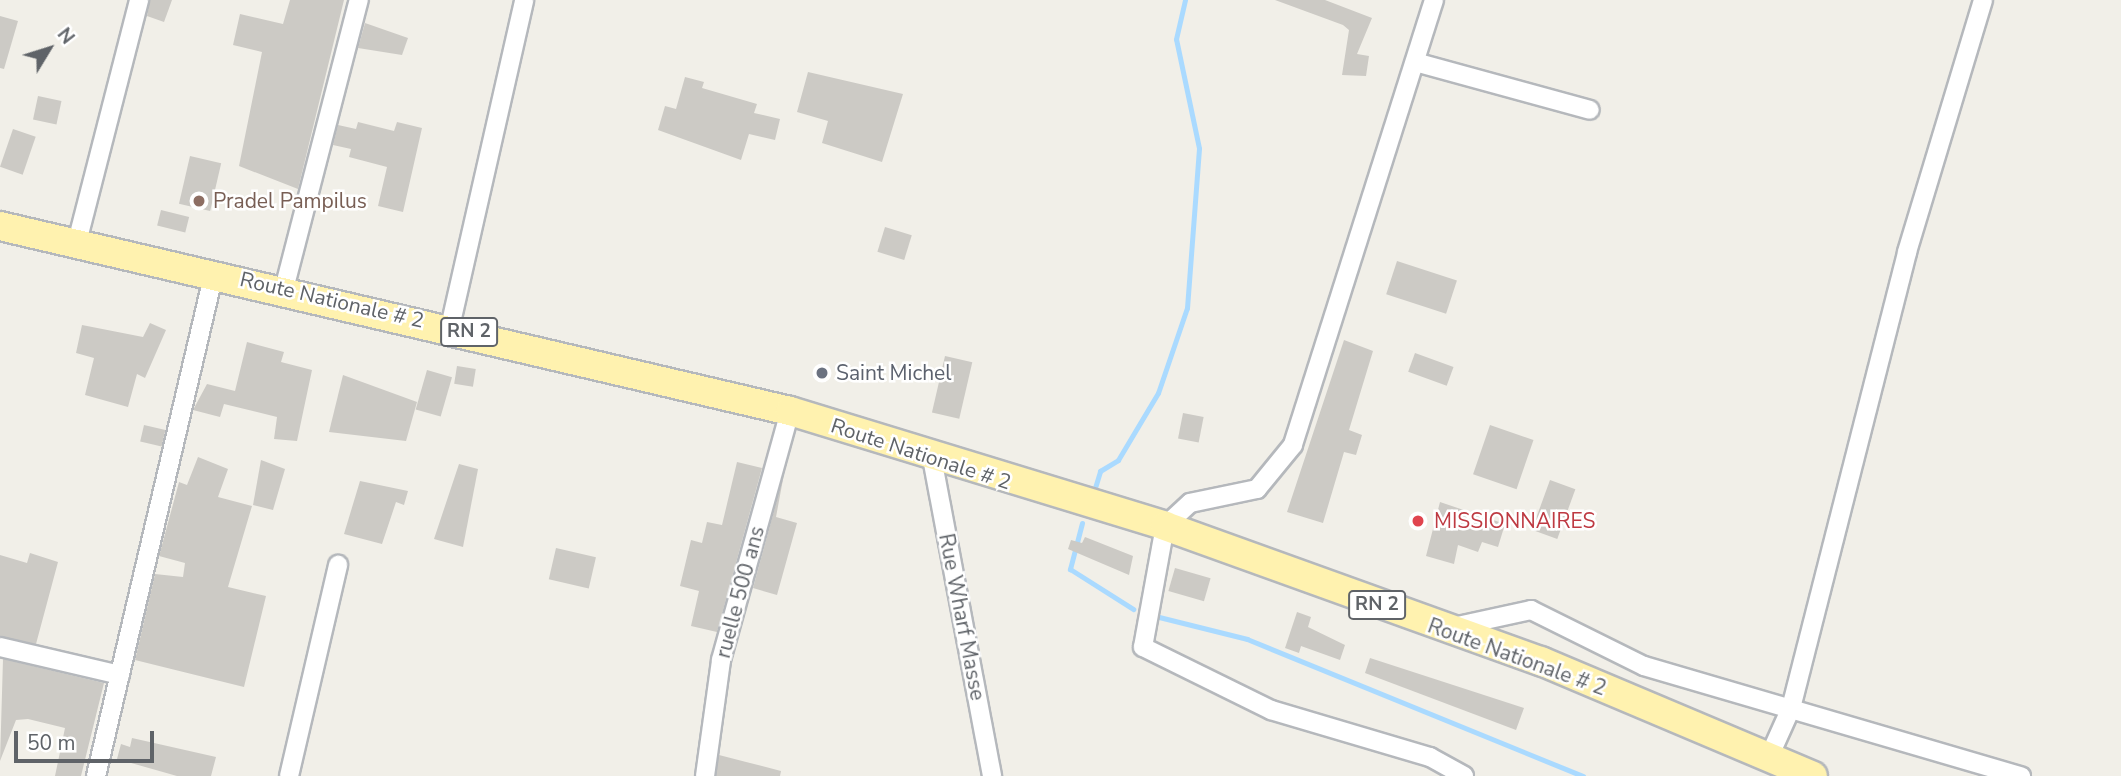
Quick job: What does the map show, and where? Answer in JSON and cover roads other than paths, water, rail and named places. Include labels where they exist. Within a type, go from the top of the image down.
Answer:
[{"type":"main road","name":"Route Nationale # 2","points":[[0,226],[450,327],[790,411],[932,458],[1165,526],[1443,629],[1541,661],[1813,776]]},
{"type":"street","points":[[77,242],[139,0]]},
{"type":"street","points":[[284,289],[359,0]]},
{"type":"street","points":[[450,327],[524,0]]},
{"type":"street","points":[[1434,0],[1293,444],[1257,489],[1190,503],[1165,526],[1143,647],[1271,710],[1430,757],[1464,776]]},
{"type":"street","points":[[1769,757],[1791,708],[1907,251],[1983,0]]},
{"type":"street","points":[[1415,62],[1590,110]]},
{"type":"street","points":[[96,776],[214,273]]},
{"type":"street","name":"ruelle 500 ans","points":[[705,776],[721,660],[790,411]]},
{"type":"street","name":"Rue Wharf Masse","points":[[932,458],[992,776]]},
{"type":"street","points":[[289,776],[338,565]]},
{"type":"street","points":[[1443,629],[1531,610],[1644,666],[2021,776]]},
{"type":"street","points":[[0,647],[120,676]]},
{"type":"waterway","points":[[1094,491],[1100,471],[1118,460],[1158,393],[1187,308],[1199,148],[1176,39],[1185,0]]},
{"type":"waterway","points":[[1082,523],[1070,569],[1133,609]]},
{"type":"waterway","points":[[1159,617],[1247,639],[1583,776]]},
{"type":"place","name":"Pradel Pampilus","points":[[199,201]]},
{"type":"place","name":"Saint Michel","points":[[822,373]]},
{"type":"place","name":"MISSIONNAIRES","points":[[1418,521]]}]
